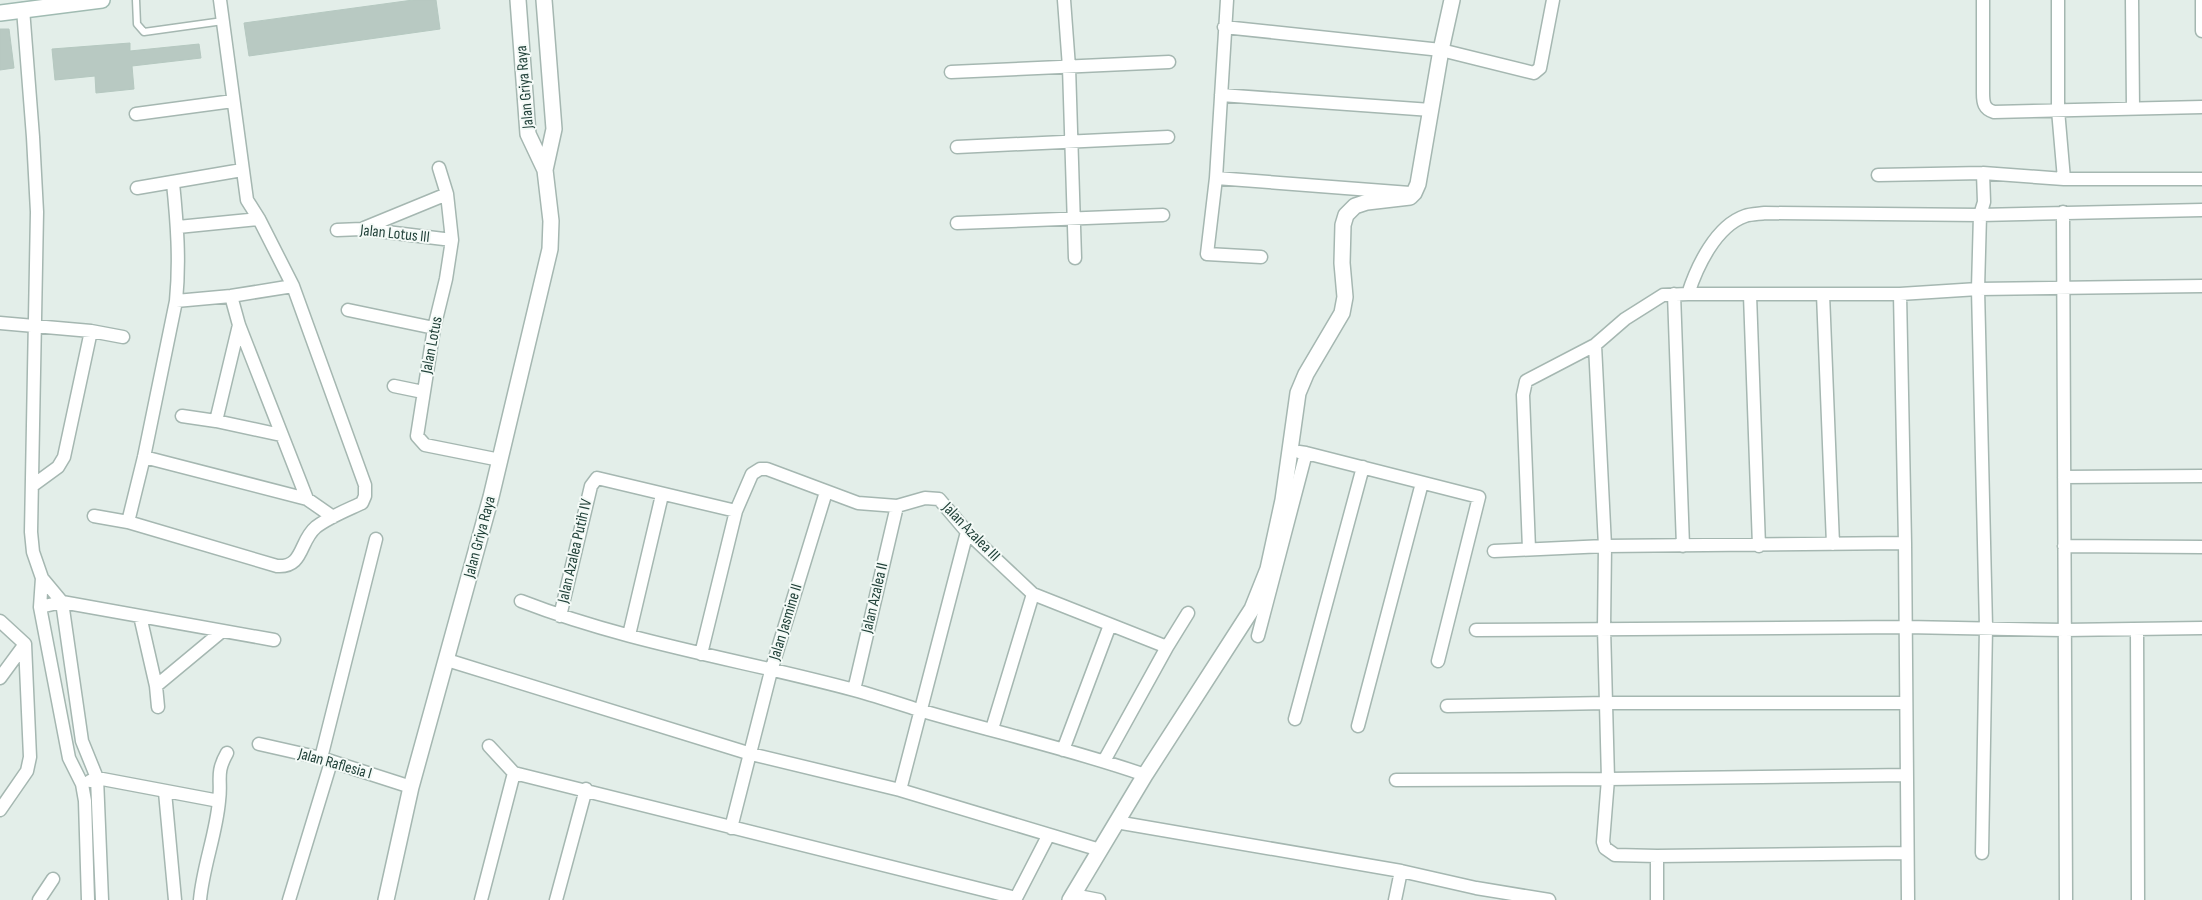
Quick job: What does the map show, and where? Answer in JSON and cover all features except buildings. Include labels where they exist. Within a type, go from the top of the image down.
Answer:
[{"type":"street","points":[[0,12],[53,3],[102,0]]},
{"type":"street","points":[[94,516],[128,522],[283,566],[292,564],[307,536],[316,527],[362,503],[366,496],[365,485],[293,286],[259,219],[247,200],[220,0]]},
{"type":"street","name":"Jalan Griya Raya","points":[[518,0],[528,134],[545,170]]},
{"type":"street","name":"Jalan Griya Raya","points":[[386,900],[411,787],[499,466],[550,249],[550,221],[545,170],[554,130],[544,0]]},
{"type":"street","points":[[1064,0],[1069,67],[1075,258]]},
{"type":"street","points":[[1227,0],[1216,178],[1207,254],[1261,257]]},
{"type":"street","points":[[1099,900],[1071,897],[1145,775],[1252,609],[1268,569],[1283,500],[1298,393],[1306,374],[1342,313],[1345,297],[1342,263],[1343,225],[1346,215],[1355,206],[1367,202],[1401,199],[1414,193],[1418,184],[1441,50],[1452,0]]},
{"type":"street","points":[[1224,26],[1441,50],[1536,72],[1540,68],[1553,0]]},
{"type":"street","points":[[1983,0],[1983,93],[1985,106],[1994,112],[2202,107]]},
{"type":"street","points":[[2058,0],[2058,110],[2064,179]]},
{"type":"street","points":[[2132,0],[2133,108]]},
{"type":"street","points":[[2202,0],[2202,31]]},
{"type":"street","points":[[23,9],[33,137],[36,212],[32,542],[33,552],[42,578],[62,602],[82,741],[97,778],[102,900]]},
{"type":"street","points":[[951,72],[1169,62]]},
{"type":"street","points":[[1222,95],[1431,110]]},
{"type":"street","points":[[136,114],[233,101]]},
{"type":"street","points":[[957,146],[1168,137]]},
{"type":"street","name":"Jalan Lotus","points":[[439,168],[447,194],[452,240],[423,392],[417,433],[418,440],[425,445],[499,466]]},
{"type":"street","points":[[137,188],[242,170]]},
{"type":"street","points":[[1878,175],[2064,179],[2202,179]]},
{"type":"street","points":[[1982,853],[1986,627],[1978,289],[1980,215],[1984,202],[1983,177]]},
{"type":"street","points":[[1216,178],[1414,193]]},
{"type":"street","points":[[128,522],[144,457],[176,301],[178,227],[173,183]]},
{"type":"street","points":[[362,229],[447,194]]},
{"type":"street","points":[[1688,294],[1694,273],[1714,241],[1731,224],[1745,216],[1765,213],[1980,215],[2202,210]]},
{"type":"street","points":[[2063,212],[2066,900]]},
{"type":"street","points":[[957,223],[1163,216]]},
{"type":"street","points":[[178,227],[259,219]]},
{"type":"street","name":"Jalan Lotus III","points":[[337,230],[362,229],[452,240]]},
{"type":"street","points":[[176,301],[231,296],[293,286]]},
{"type":"street","points":[[1529,549],[1523,395],[1526,381],[1595,345],[1648,303],[1663,295],[1900,294],[1978,289],[2202,286]]},
{"type":"street","points":[[1674,294],[1683,546]]},
{"type":"street","points":[[1822,294],[1833,544]]},
{"type":"street","points":[[1900,294],[1905,543],[1908,900]]},
{"type":"street","points":[[1750,295],[1759,546]]},
{"type":"street","points":[[231,296],[239,325],[307,499]]},
{"type":"street","points":[[348,310],[434,328]]},
{"type":"street","points":[[0,323],[91,331],[123,337]]},
{"type":"street","points":[[216,421],[239,325]]},
{"type":"street","points":[[32,486],[58,467],[64,457],[91,331]]},
{"type":"street","points":[[1595,345],[1606,546],[1604,628],[1608,779],[1603,842],[1605,848],[1615,855],[1656,856],[1907,853]]},
{"type":"street","points":[[394,386],[423,392]]},
{"type":"street","points":[[182,416],[281,435]]},
{"type":"street","points":[[1289,450],[1479,497],[1438,660]]},
{"type":"street","points":[[1258,636],[1306,453]]},
{"type":"street","points":[[144,457],[307,499],[333,517]]},
{"type":"street","points":[[1295,718],[1363,468]]},
{"type":"street","name":"Jalan Azalea III","points":[[736,511],[752,474],[760,469],[767,469],[858,503],[897,506],[925,498],[939,499],[968,532],[1034,594],[1167,647]]},
{"type":"street","points":[[2064,476],[2202,476]]},
{"type":"street","name":"Jalan Azalea Putih IV","points":[[560,616],[593,481],[602,478],[662,495]]},
{"type":"street","points":[[1358,726],[1422,483]]},
{"type":"street","name":"Jalan Jasmine II","points":[[731,828],[771,671],[826,492]]},
{"type":"street","points":[[629,635],[662,495],[736,511],[701,654]]},
{"type":"street","name":"Jalan Azalea II","points":[[854,690],[897,506]]},
{"type":"street","points":[[900,790],[968,532]]},
{"type":"street","points":[[289,900],[326,760],[376,538]]},
{"type":"street","points":[[1494,551],[1606,546],[1759,546],[1905,543]]},
{"type":"street","points":[[2064,546],[2202,546]]},
{"type":"street","points":[[42,578],[40,607],[69,758],[80,780],[85,801],[88,900]]},
{"type":"street","points":[[992,729],[1034,594]]},
{"type":"street","points":[[521,601],[560,616],[701,654],[854,690],[1104,761],[1145,775]]},
{"type":"street","points":[[40,607],[62,602],[274,640]]},
{"type":"street","points":[[1104,761],[1167,647],[1188,614]]},
{"type":"street","points":[[140,616],[156,686],[158,707]]},
{"type":"street","points":[[0,622],[25,644],[30,764],[0,810]]},
{"type":"street","points":[[1063,750],[1110,624]]},
{"type":"street","points":[[1476,630],[1906,627],[1986,627],[2064,630],[2202,628]]},
{"type":"street","points":[[2137,629],[2138,900]]},
{"type":"street","points":[[156,686],[221,632]]},
{"type":"street","points":[[0,678],[25,644]]},
{"type":"street","points":[[447,660],[751,754],[900,790],[1048,836],[1100,850]]},
{"type":"street","points":[[1448,706],[1606,703],[1906,702]]},
{"type":"street","name":"Jalan Raflesia I","points":[[259,744],[326,760],[411,787]]},
{"type":"street","points":[[488,746],[514,773],[586,789],[731,828],[1015,899],[1048,836]]},
{"type":"street","points":[[200,900],[202,880],[219,801],[219,769],[227,753]]},
{"type":"street","points":[[481,900],[514,773]]},
{"type":"street","points":[[1396,780],[1907,775]]},
{"type":"street","points":[[80,780],[97,778],[219,801]]},
{"type":"street","points":[[556,900],[586,789]]},
{"type":"street","points":[[165,792],[175,900]]},
{"type":"street","points":[[1116,822],[1401,871],[1475,894],[1546,899]]},
{"type":"street","points":[[1656,856],[1657,900]]},
{"type":"street","points":[[1395,900],[1401,871]]},
{"type":"street","points":[[38,900],[53,879]]},
{"type":"lane","points":[[136,0],[137,24],[144,32],[223,21]]}]
